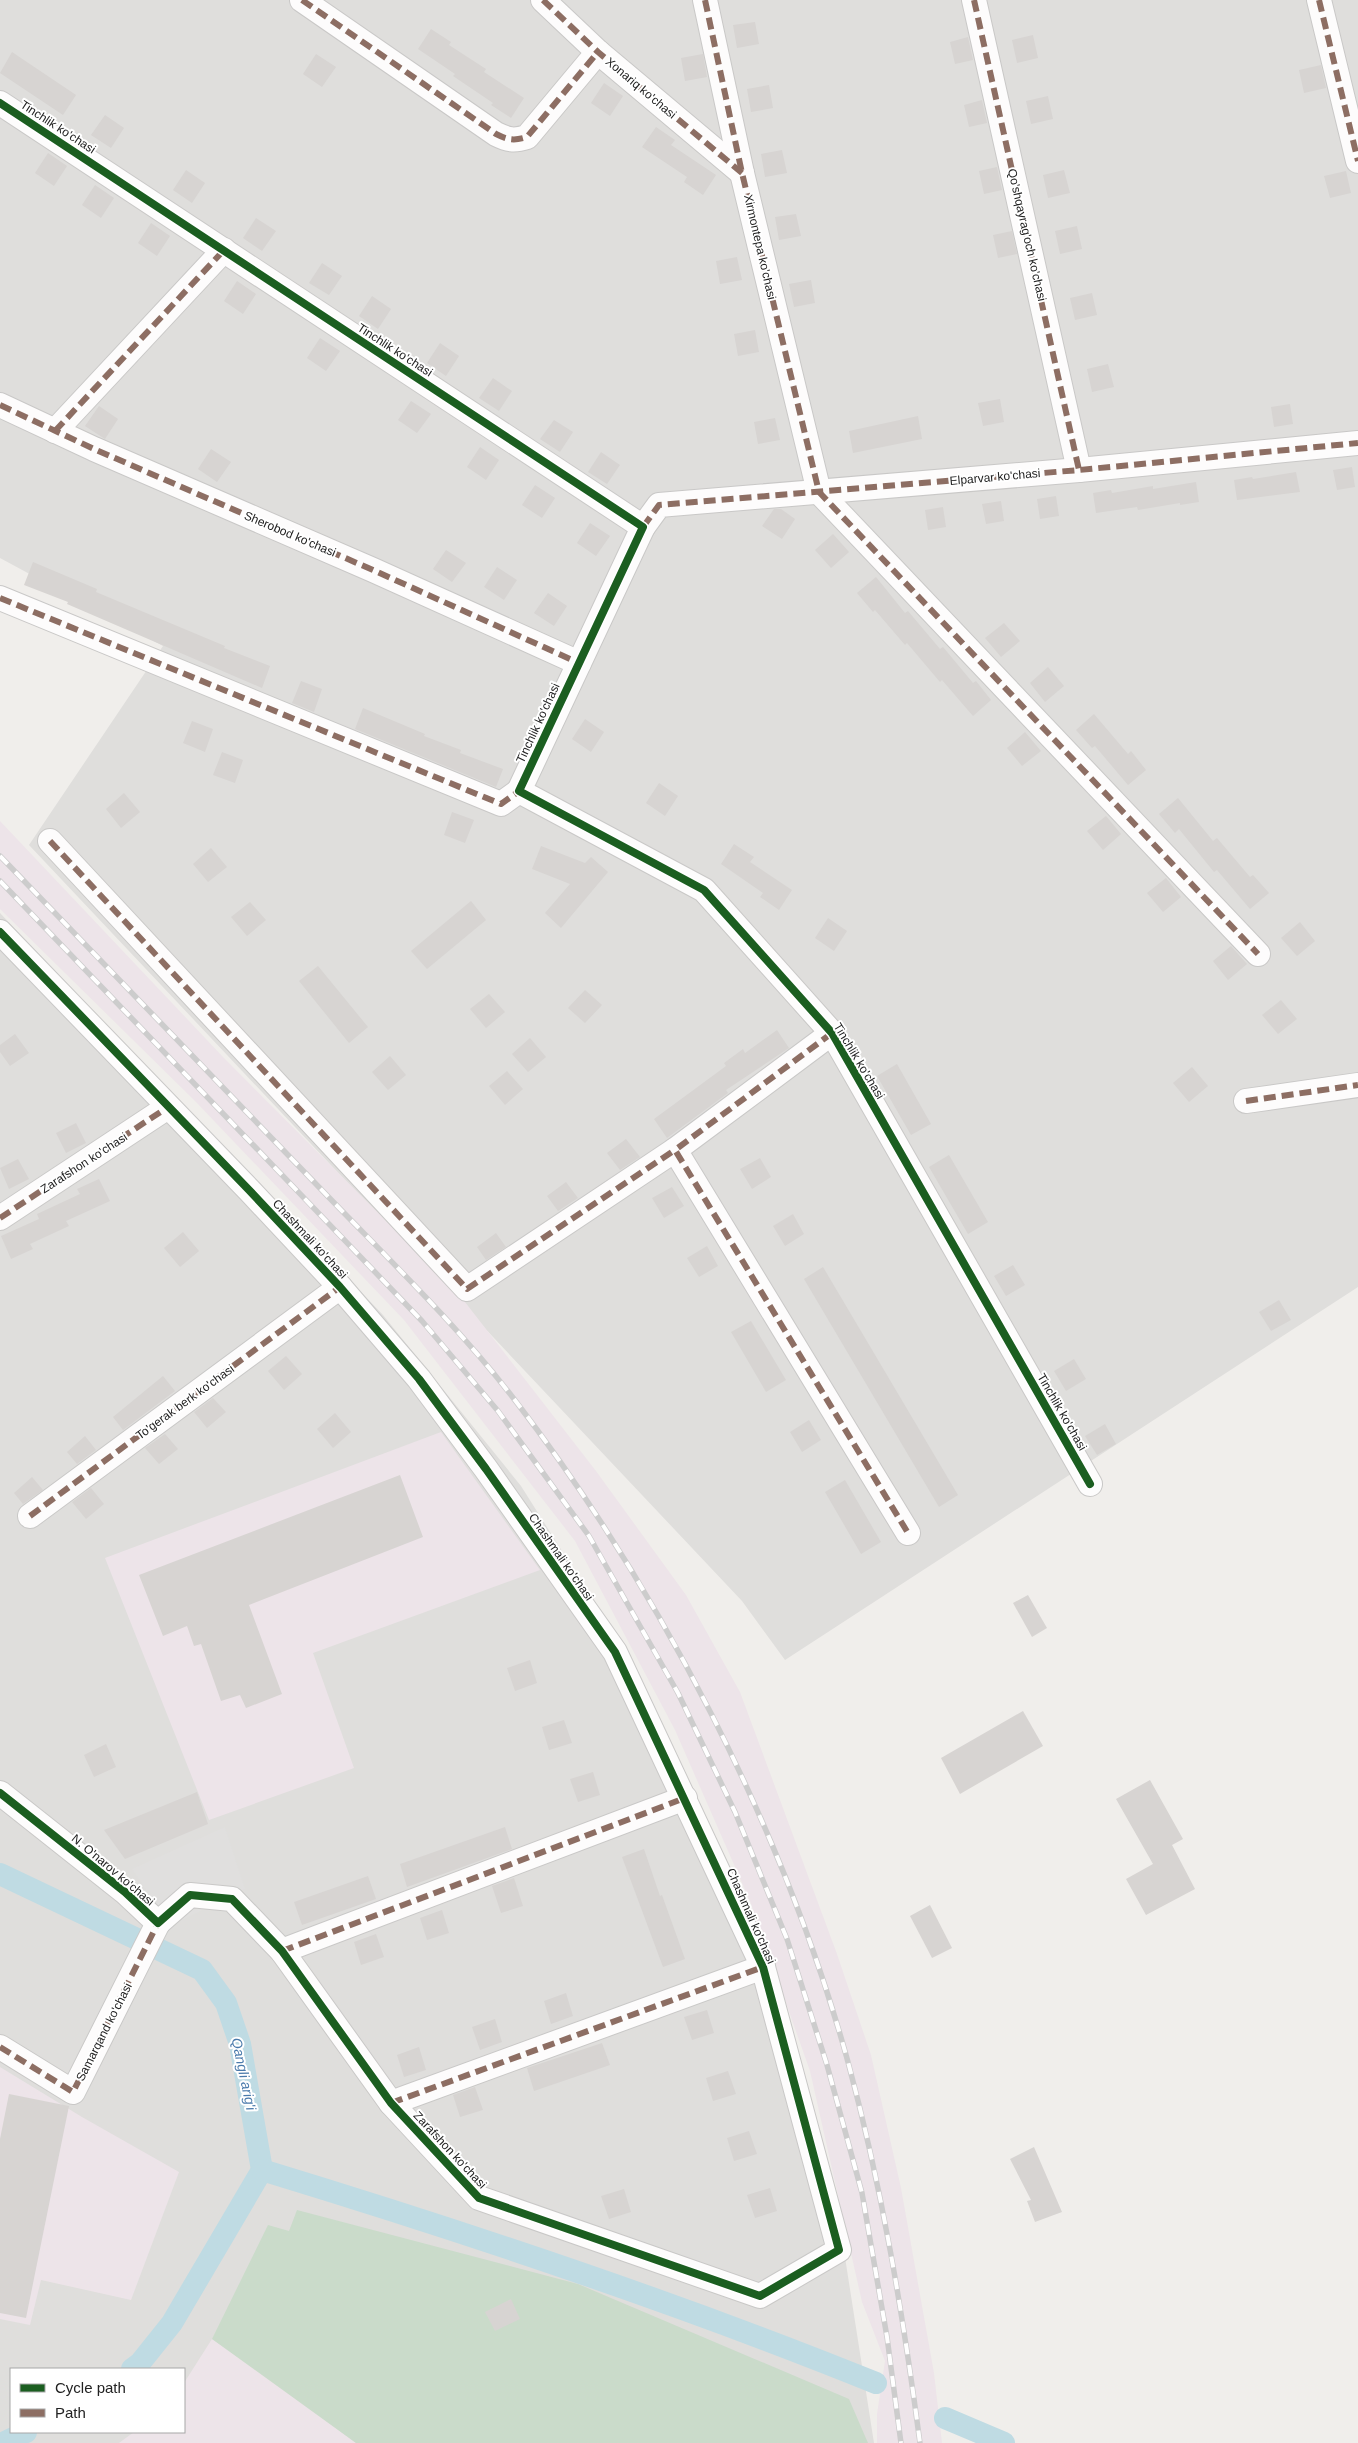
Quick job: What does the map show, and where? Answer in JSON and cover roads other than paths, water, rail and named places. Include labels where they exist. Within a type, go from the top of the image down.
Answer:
[{"type":"street","points":[[302,0],[507,140],[527,137],[598,52]]},
{"type":"street","name":"Xonariq ko'chasi","points":[[543,0],[598,52],[742,173]]},
{"type":"street","name":"Xirmontepa ko'chasi","points":[[704,0],[742,173],[818,492]]},
{"type":"street","name":"Qo'shqayrag'och ko'chasi","points":[[974,0],[1079,470]]},
{"type":"street","points":[[1319,0],[1358,162]]},
{"type":"street","name":"Tinchlik ko'chasi","points":[[0,102],[643,528],[519,791],[704,890],[832,1033],[1090,1484]]},
{"type":"street","points":[[55,431],[224,250]]},
{"type":"street","name":"Sherobod ko'chasi","points":[[0,405],[579,663]]},
{"type":"street","name":"Elparvar ko'chasi","points":[[643,528],[659,505],[1079,470],[1358,443]]},
{"type":"street","points":[[818,492],[1258,954]]},
{"type":"street","points":[[0,598],[501,804],[519,791]]},
{"type":"street","points":[[50,841],[467,1289],[675,1150],[832,1033]]},
{"type":"street","name":"Chashmali ko'chasi","points":[[0,932],[340,1287],[419,1379],[486,1469],[615,1652],[763,1967],[839,2250],[760,2296]]},
{"type":"street","points":[[1246,1101],[1358,1085]]},
{"type":"street","name":"Zarafshon ko'chasi","points":[[0,1218],[168,1107]]},
{"type":"street","points":[[675,1150],[908,1533]]},
{"type":"street","name":"To'gerak berk ko'chasi","points":[[30,1516],[340,1287]]},
{"type":"street","name":"N. O'narov ko'chasi","points":[[0,1793],[125,1892],[158,1923],[190,1895],[232,1899],[282,1951]]},
{"type":"street","points":[[282,1951],[685,1798]]},
{"type":"street","name":"Samarqand ko'chasi","points":[[0,2047],[73,2092],[158,1923]]},
{"type":"street","name":"Zarafshon ko'chasi","points":[[282,1951],[392,2103],[479,2198],[760,2296]]},
{"type":"street","name":"Zarafshon ko'chasi","points":[[392,2103],[763,1967]]},
{"type":"waterway","name":"Qangli arig'i","points":[[0,1874],[202,1970],[226,2003],[240,2044],[262,2170],[172,2323],[140,2363],[133,2368]]},
{"type":"waterway","points":[[262,2170],[417,2218],[572,2270],[725,2324],[876,2383]]},
{"type":"waterway","points":[[945,2418],[1004,2443]]},
{"type":"waterway","name":"Qangli arig'i","points":[[3,2443],[24,2433]]},
{"type":"railway","points":[[0,856],[467,1342],[514,1399],[568,1473],[619,1550],[667,1631],[712,1715],[753,1800],[789,1887],[821,1975],[848,2062],[881,2204],[899,2299],[920,2443]]},
{"type":"railway","points":[[0,881],[422,1321],[498,1411],[589,1536],[678,1693],[735,1812],[787,1939],[827,2065],[862,2193],[887,2337],[901,2443]]}]
